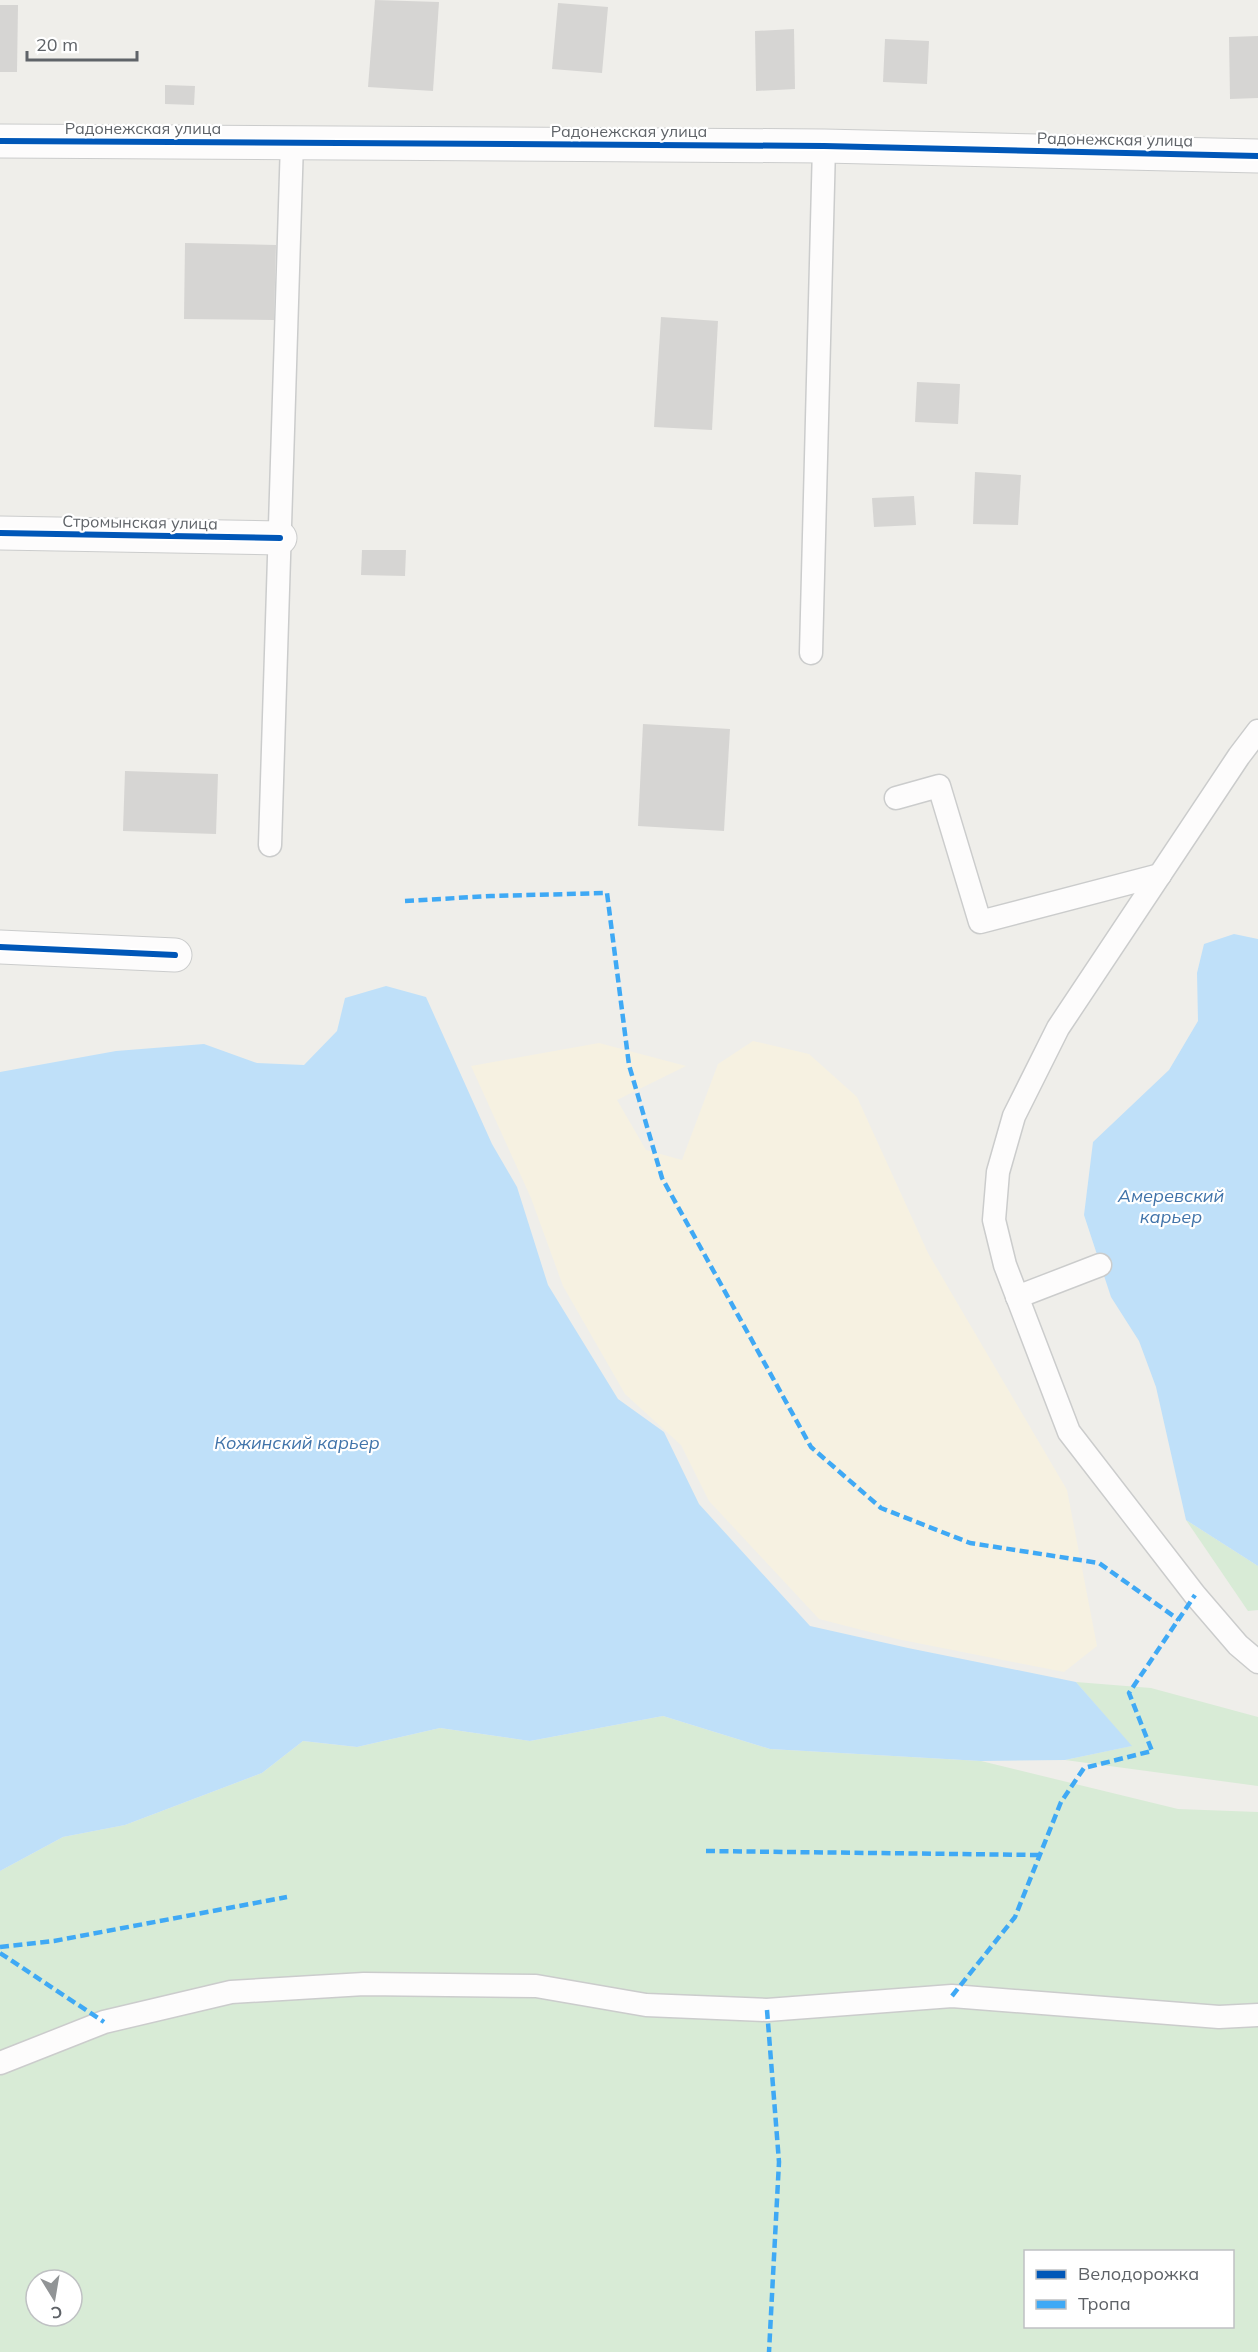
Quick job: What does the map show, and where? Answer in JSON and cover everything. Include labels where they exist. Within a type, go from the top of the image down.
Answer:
[{"type":"street","name":"Радонежская улица","points":[[0,141],[824,146],[1258,156]]},
{"type":"street","name":"Стромынская улица","points":[[0,534],[280,538]]},
{"type":"street","points":[[0,947],[176,955]]},
{"type":"lane","points":[[270,845],[292,142]]},
{"type":"lane","points":[[811,653],[824,146]]},
{"type":"lane","points":[[1258,731],[1058,1028],[1014,1116],[998,1172],[994,1220],[1005,1265],[1069,1432],[1195,1595],[1238,1645],[1258,1662]]},
{"type":"lane","points":[[897,798],[939,786],[980,922],[1160,875]]},
{"type":"lane","points":[[1017,1297],[1100,1265]]},
{"type":"lane","points":[[0,2063],[104,2022],[231,1992],[364,1984],[536,1986],[646,2006],[767,2010],[952,1996],[1219,2017],[1258,2015]]},
{"type":"green space","points":[[1186,1520],[1258,1566],[1258,1610],[1248,1611]]},
{"type":"green space","points":[[1076,1682],[1151,1688],[1258,1717],[1258,1786],[1065,1760],[1131,1746]]},
{"type":"green space","points":[[663,1716],[770,1749],[981,1761],[1178,1809],[1258,1812],[1258,2352],[0,2352],[0,1871],[63,1837],[125,1825],[262,1773],[303,1741],[357,1747],[440,1728],[530,1741]]},
{"type":"sand","points":[[753,1041],[809,1054],[857,1097],[928,1253],[1067,1490],[1097,1646],[1064,1672],[897,1639],[819,1619],[709,1501],[681,1445],[625,1394],[563,1286],[531,1198],[471,1066],[599,1043],[686,1066],[617,1100],[646,1150],[682,1160],[718,1064]]},
{"type":"water","name":"Амеревский карьер","points":[[1234,934],[1258,939],[1258,1566],[1186,1520],[1156,1387],[1139,1341],[1111,1297],[1084,1215],[1093,1142],[1169,1070],[1198,1021],[1197,973],[1204,944]]},
{"type":"water","name":"Кожинский карьер","points":[[386,986],[426,997],[492,1144],[517,1187],[548,1285],[618,1399],[664,1432],[699,1504],[810,1626],[1076,1682],[1132,1746],[1065,1760],[981,1761],[770,1749],[663,1716],[530,1741],[440,1728],[357,1747],[303,1741],[262,1773],[125,1825],[63,1837],[0,1871],[0,1072],[116,1051],[204,1044],[257,1063],[304,1065],[337,1031],[345,998]]},
{"type":"building","points":[[375,0],[439,2],[433,91],[368,87]]},
{"type":"building","points":[[558,3],[608,7],[602,73],[552,69]]},
{"type":"building","points":[[0,5],[18,5],[17,72],[0,72]]},
{"type":"building","points":[[794,29],[795,89],[756,91],[755,31]]},
{"type":"building","points":[[1258,36],[1258,98],[1230,99],[1229,37]]},
{"type":"building","points":[[885,39],[929,41],[927,84],[883,82]]},
{"type":"building","points":[[165,85],[195,86],[194,105],[165,104]]},
{"type":"building","points":[[185,243],[276,245],[274,320],[184,319]]},
{"type":"building","points":[[661,317],[718,321],[712,430],[654,427]]},
{"type":"building","points":[[917,382],[960,384],[958,424],[915,422]]},
{"type":"building","points":[[975,472],[1021,475],[1018,525],[973,524]]},
{"type":"building","points":[[914,496],[916,525],[874,527],[872,498]]},
{"type":"building","points":[[362,550],[406,550],[405,576],[361,575]]},
{"type":"building","points":[[643,724],[730,729],[724,831],[638,826]]},
{"type":"building","points":[[125,771],[218,774],[216,834],[123,831]]},
{"type":"marked path","points":[[405,901],[607,893],[629,1065],[662,1178],[811,1447],[881,1508],[970,1543],[1099,1563],[1179,1620]]},
{"type":"marked path","points":[[952,1996],[1015,1917],[1061,1802],[1084,1768],[1152,1751],[1129,1693],[1195,1595]]},
{"type":"marked path","points":[[706,1851],[1040,1855]]},
{"type":"marked path","points":[[0,1947],[54,1941],[287,1897]]},
{"type":"marked path","points":[[0,1953],[104,2022]]},
{"type":"marked path","points":[[767,2010],[779,2162],[769,2352]]},
{"type":"cycle path","points":[[0,141],[824,146],[1258,156]]},
{"type":"cycle path","points":[[0,533],[280,538]]},
{"type":"cycle path","points":[[0,947],[175,955]]}]
